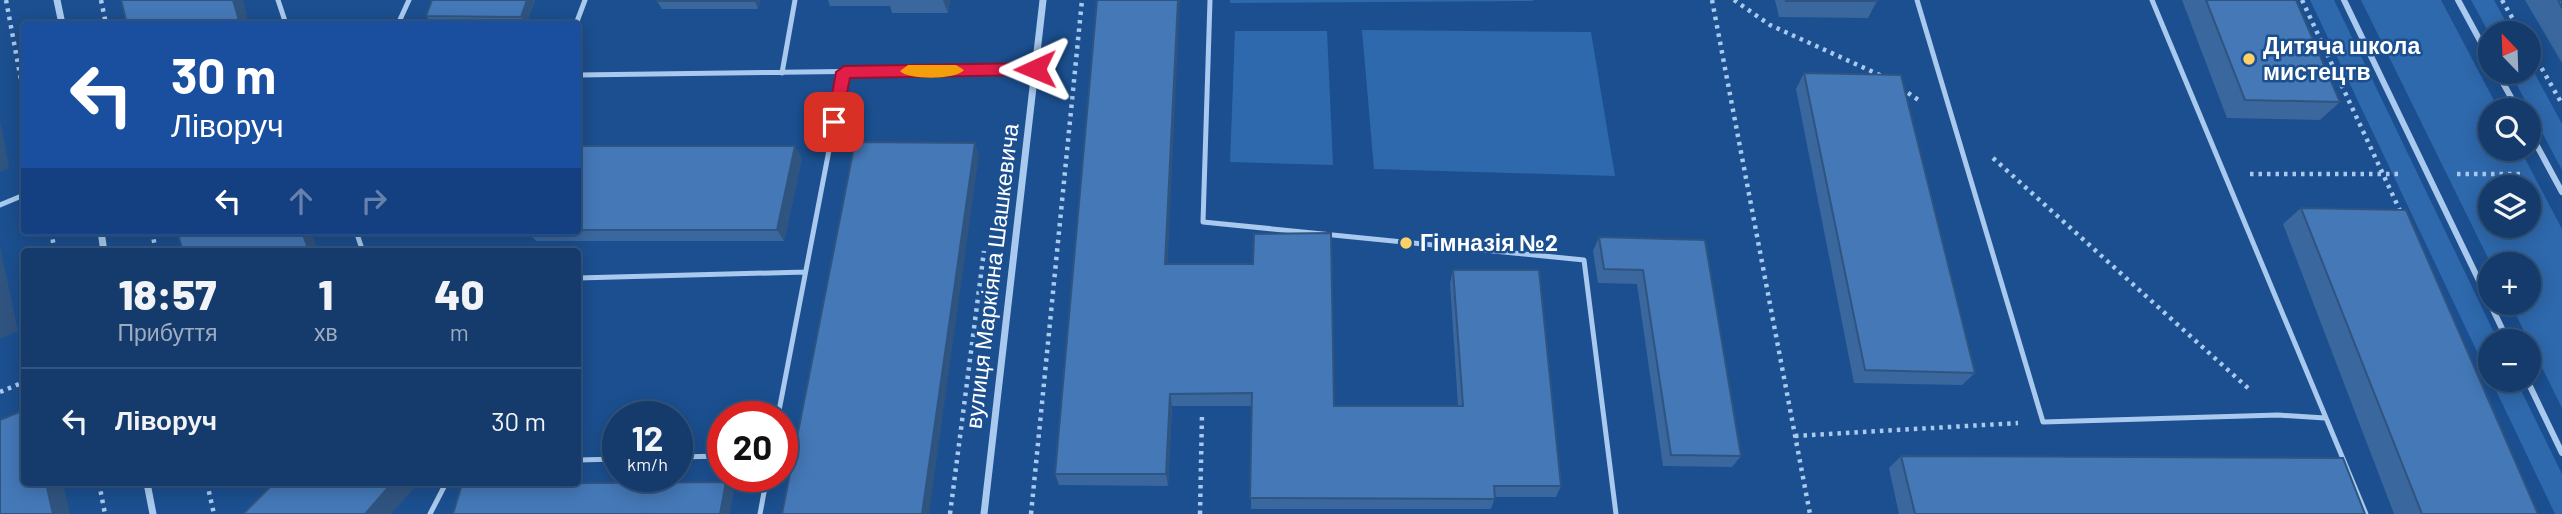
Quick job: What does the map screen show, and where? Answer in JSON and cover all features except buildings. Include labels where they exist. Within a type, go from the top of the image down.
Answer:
[{"type":"street","points":[[57,0],[61,21]]},
{"type":"street","name":"вулиця Маркіяна Шашкевича","points":[[984,514],[1043,0]]},
{"type":"street","points":[[2344,0],[2502,329]]},
{"type":"street","points":[[2458,0],[2478,37]]},
{"type":"street","points":[[2541,153],[2562,192]]},
{"type":"street","points":[[2533,392],[2562,453]]},
{"type":"street","points":[[148,486],[153,514]]},
{"type":"lane","points":[[278,0],[285,21]]},
{"type":"lane","points":[[399,21],[409,0]]},
{"type":"lane","points":[[577,21],[585,0]]},
{"type":"lane","points":[[782,73],[795,0]]},
{"type":"lane","points":[[1210,0],[1203,222],[1584,261],[1616,514]]},
{"type":"lane","points":[[1917,0],[2043,422],[2278,415],[2325,418]]},
{"type":"lane","points":[[2152,0],[2366,514]]},
{"type":"lane","points":[[581,75],[1035,69]]},
{"type":"lane","points":[[781,401],[844,72]]},
{"type":"lane","points":[[0,205],[21,196]]},
{"type":"lane","points":[[581,278],[806,272]]},
{"type":"lane","points":[[581,460],[602,459]]},
{"type":"lane","points":[[430,514],[444,486]]},
{"type":"lane","points":[[760,514],[764,492]]},
{"type":"path","points":[[6,0],[21,80]]},
{"type":"path","points":[[101,0],[105,21]]},
{"type":"path","points":[[1031,514],[1082,0]]},
{"type":"path","points":[[1712,0],[1810,514]]},
{"type":"path","points":[[1734,0],[1770,25],[1888,79]]},
{"type":"path","points":[[2302,0],[2406,225]]},
{"type":"path","points":[[2502,0],[2514,21]]},
{"type":"path","points":[[2541,67],[2562,104]]},
{"type":"path","points":[[1899,86],[1954,124],[2278,415]]},
{"type":"path","points":[[2225,174],[2552,174]]},
{"type":"path","points":[[950,514],[984,250]]},
{"type":"path","points":[[0,392],[21,383]]},
{"type":"path","points":[[1200,514],[1202,414]]},
{"type":"path","points":[[1795,436],[2043,422]]},
{"type":"path","points":[[100,486],[105,514]]},
{"type":"path","points":[[208,486],[214,514]]},
{"type":"shaded area","points":[[1230,0],[1533,0],[1533,1],[1230,3]]},
{"type":"shaded area","points":[[2310,0],[2334,0],[2478,299],[2478,315],[2485,315],[2492,329],[2478,329],[2478,354]]},
{"type":"shaded area","points":[[2361,0],[2441,0],[2478,70],[2478,84],[2485,84],[2493,98],[2478,98],[2478,161],[2526,161],[2534,175],[2478,175],[2478,238]]},
{"type":"shaded area","points":[[2471,0],[2494,0],[2505,21],[2482,21]]},
{"type":"shaded area","points":[[1362,30],[1591,32],[1615,176],[1374,169]]},
{"type":"shaded area","points":[[1235,31],[1327,31],[1333,165],[1230,162]]},
{"type":"shaded area","points":[[2516,84],[2540,84],[2562,124],[2562,170],[2541,130],[2541,98],[2524,98]]},
{"type":"shaded area","points":[[2541,189],[2562,229],[2562,408],[2541,366],[2541,329],[2523,329],[2516,315],[2541,315],[2541,252],[2485,252],[2478,238],[2541,238]]},
{"type":"shaded area","points":[[2497,392],[2522,392],[2562,474],[2562,514],[2555,514]]},
{"type":"slow traffic","points":[[908,71],[956,70]]},
{"type":"place","name":"Дитяча школа мистецтв","points":[[2249,59]]},
{"type":"place","name":"Гімназія №2","points":[[1406,243]]},
{"type":"route","points":[[834,122],[844,72],[1035,69]]}]
